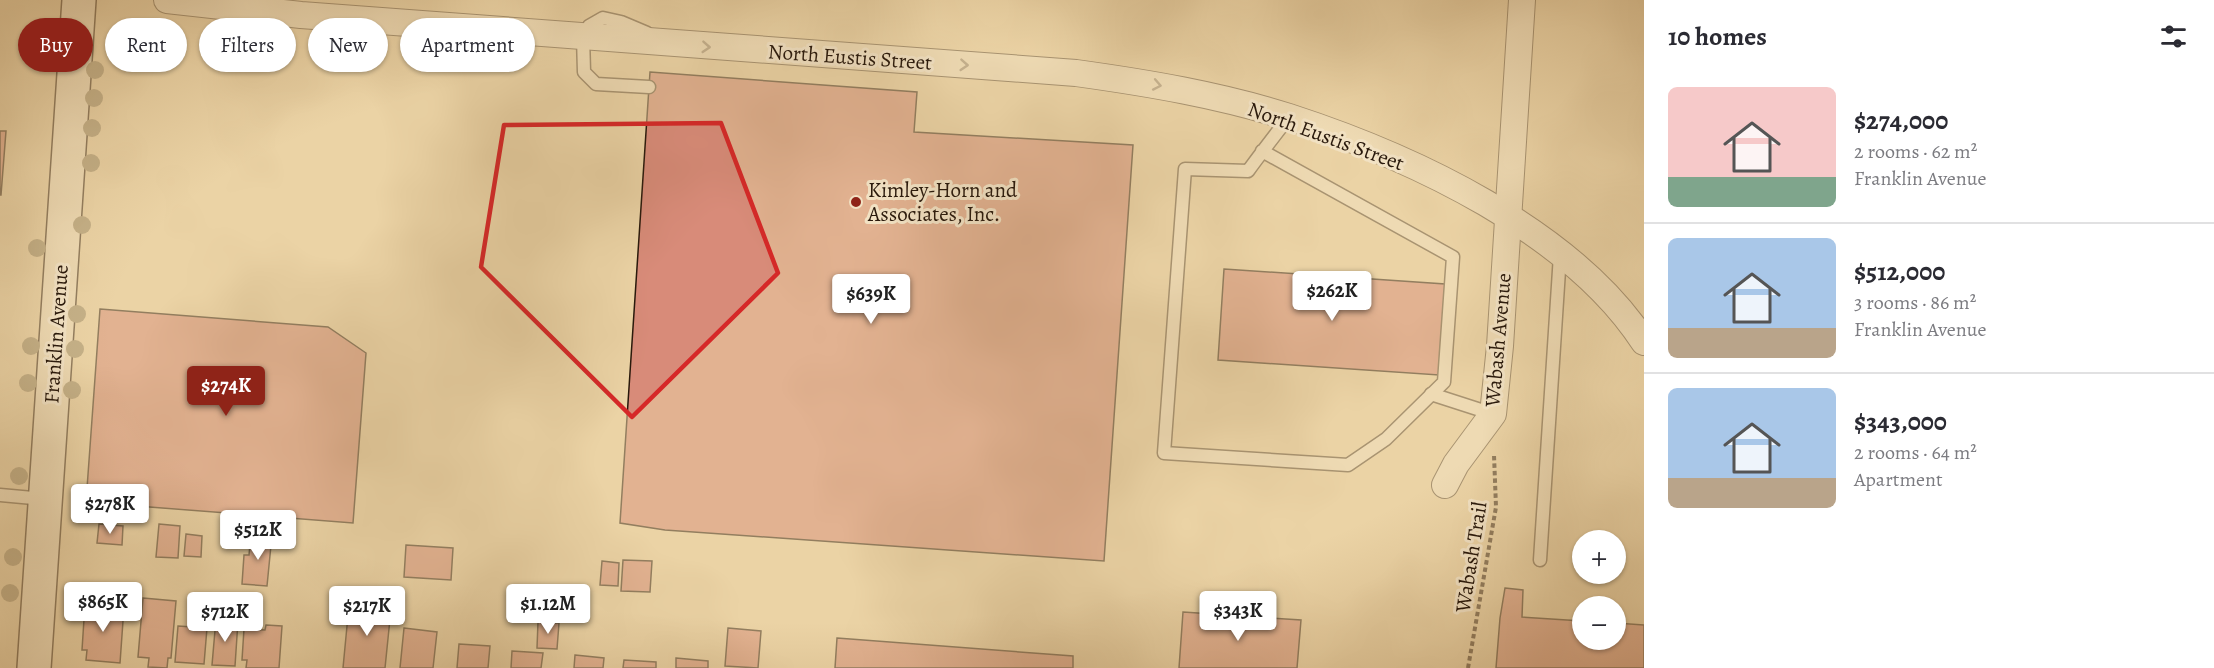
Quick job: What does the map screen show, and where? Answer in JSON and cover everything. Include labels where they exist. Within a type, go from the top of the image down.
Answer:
[{"type":"street","name":"Franklin Avenue","points":[[34,668],[79,0]]},
{"type":"street","name":"North Eustis Street","points":[[167,0],[301,15],[1076,73],[1152,84],[1227,100],[1289,117],[1441,180],[1508,216]]},
{"type":"street","name":"Wabash Avenue","points":[[1445,485],[1456,464],[1493,414],[1500,346],[1522,0]]},
{"type":"street","points":[[1508,216],[1560,254],[1610,298],[1644,342]]},
{"type":"lane","points":[[583,37],[584,72],[596,84],[649,87]]},
{"type":"lane","points":[[1262,151],[1453,257],[1444,382],[1386,439],[1348,465],[1164,453],[1185,170],[1248,171],[1262,151],[1289,117]]},
{"type":"lane","points":[[1540,560],[1560,254]]},
{"type":"lane","points":[[1431,394],[1493,414]]},
{"type":"lane","points":[[0,495],[45,499]]},
{"type":"path","name":"Wabash Trail","points":[[1468,668],[1496,507],[1493,414]]},
{"type":"highlighted area","points":[[721,123],[778,273],[632,417],[481,267],[504,125]]},
{"type":"building","points":[[650,72],[917,92],[914,132],[1133,145],[1104,561],[665,530],[620,523]]},
{"type":"building","points":[[0,131],[6,131],[1,195],[0,195]]},
{"type":"building","points":[[1224,269],[1445,284],[1439,375],[1218,360]]},
{"type":"building","points":[[100,309],[328,327],[366,353],[353,523],[86,502]]},
{"type":"building","points":[[99,524],[123,526],[122,545],[97,543]]},
{"type":"building","points":[[159,524],[180,526],[178,558],[156,557]]},
{"type":"building","points":[[251,533],[272,535],[267,586],[242,584],[244,555],[249,555]]},
{"type":"building","points":[[186,534],[202,536],[201,557],[184,556]]},
{"type":"building","points":[[406,545],[453,548],[451,580],[404,577]]},
{"type":"building","points":[[623,560],[652,561],[650,592],[621,591]]},
{"type":"building","points":[[602,561],[619,563],[618,586],[600,585]]},
{"type":"building","points":[[1505,588],[1523,590],[1522,617],[1572,620],[1572,650],[1626,650],[1626,624],[1644,625],[1644,668],[1496,668]]},
{"type":"building","points":[[143,598],[176,601],[171,658],[168,658],[167,668],[148,667],[149,658],[138,657]]},
{"type":"building","points":[[85,604],[124,607],[120,663],[86,660],[87,650],[82,650]]},
{"type":"building","points":[[349,605],[391,609],[385,668],[343,668]]},
{"type":"building","points":[[1183,612],[1301,620],[1297,668],[1179,668]]},
{"type":"building","points":[[216,619],[238,621],[235,666],[212,665]]},
{"type":"building","points":[[538,622],[559,623],[557,649],[537,648]]},
{"type":"building","points":[[266,625],[282,626],[279,668],[246,668],[247,660],[242,660],[244,629],[265,630]]},
{"type":"building","points":[[178,626],[207,628],[204,664],[175,662]]},
{"type":"building","points":[[404,628],[437,632],[433,668],[400,668]]},
{"type":"building","points":[[728,628],[761,631],[758,668],[725,666]]},
{"type":"building","points":[[837,638],[1073,656],[1073,668],[835,668]]},
{"type":"building","points":[[459,644],[490,646],[488,668],[457,668]]},
{"type":"building","points":[[512,651],[543,653],[541,668],[511,668]]},
{"type":"building","points":[[575,655],[604,658],[603,668],[574,668]]},
{"type":"building","points":[[676,658],[708,661],[708,668],[676,668]]},
{"type":"building","points":[[624,660],[656,662],[656,668],[623,668]]},
{"type":"place","name":"Kimley-Horn and Associates, Inc.","points":[[856,202]]}]
